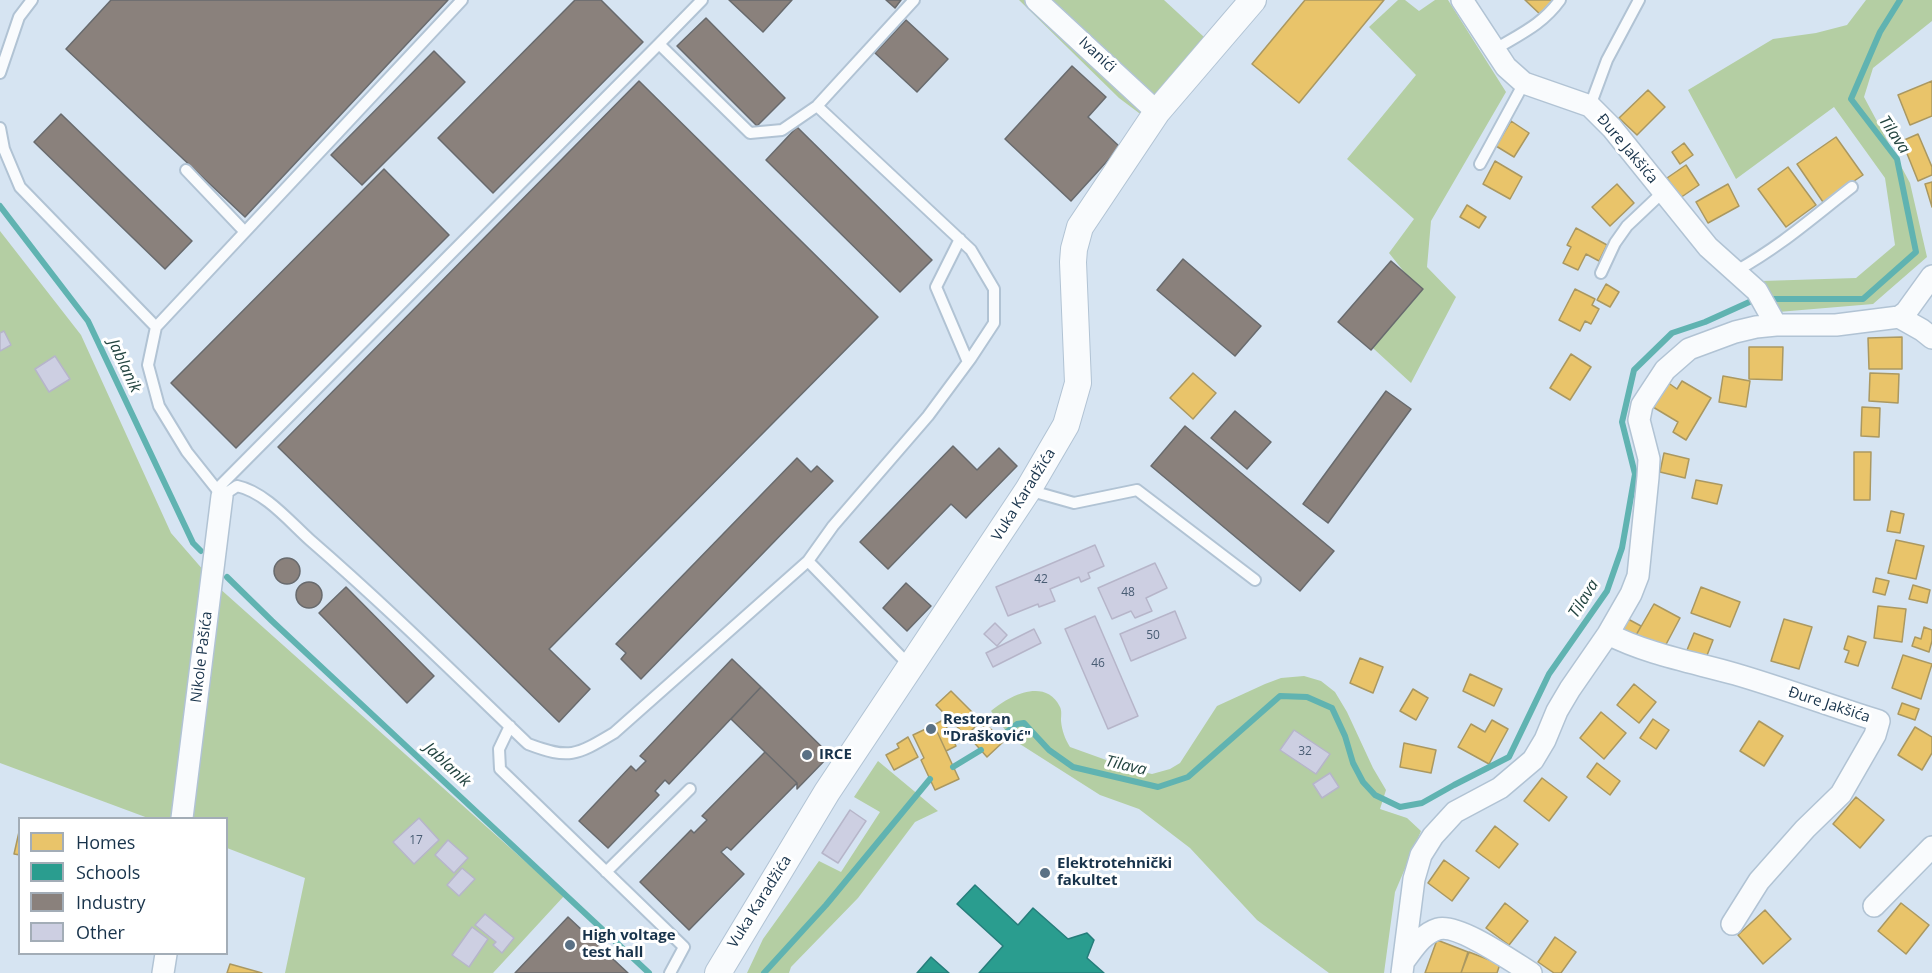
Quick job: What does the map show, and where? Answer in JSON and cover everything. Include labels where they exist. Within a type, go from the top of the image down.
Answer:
[{"type":"street","name":"Ivanići","points":[[1036,0],[1157,112]]},
{"type":"street","name":"Vuka Karadžića","points":[[718,973],[827,792],[1028,490],[1066,426],[1076,398],[1078,383],[1073,262],[1076,238],[1085,218],[1157,112],[1253,0]]},
{"type":"street","name":"Đure Jakšića","points":[[1462,0],[1506,67],[1524,83],[1590,106],[1612,128],[1708,247],[1756,291],[1772,318]]},
{"type":"street","points":[[1902,315],[1932,276]]},
{"type":"street","points":[[1403,967],[1414,879],[1421,855],[1433,836],[1455,812],[1500,788],[1533,760],[1545,740],[1557,711],[1608,634],[1638,576],[1649,459],[1639,420],[1642,405],[1665,370],[1689,349],[1772,318],[1836,325],[1902,315],[1932,297]]},
{"type":"street","points":[[1902,315],[1932,338]]},
{"type":"street","name":"Nikole Pašića","points":[[182,817],[220,492]]},
{"type":"street","name":"Đure Jakšića","points":[[1608,634],[1657,653],[1738,675],[1879,722],[1875,735],[1841,794],[1805,829],[1759,881],[1732,924]]},
{"type":"street","points":[[1874,906],[1932,847]]},
{"type":"street","points":[[1403,967],[1422,939],[1429,933],[1447,928],[1478,941],[1531,973]]},
{"type":"street","points":[[163,973],[166,955]]},
{"type":"lane","points":[[0,73],[19,17],[32,0]]},
{"type":"lane","points":[[220,492],[188,452],[159,406],[148,365],[156,327],[462,0]]},
{"type":"lane","points":[[220,492],[702,0]]},
{"type":"lane","points":[[659,44],[750,133],[782,130],[818,106],[914,0]]},
{"type":"lane","points":[[1494,50],[1531,29],[1549,15],[1560,0]]},
{"type":"lane","points":[[1590,106],[1607,60],[1639,0]]},
{"type":"lane","points":[[1480,164],[1524,83]]},
{"type":"lane","points":[[220,492],[237,486],[248,488],[269,504],[337,564],[528,744],[554,754],[582,752],[614,733],[808,561],[833,526],[928,416],[994,323],[994,289],[971,250],[818,106]]},
{"type":"lane","points":[[0,128],[4,149],[20,187],[156,327]]},
{"type":"lane","points":[[186,170],[245,232]]},
{"type":"lane","points":[[1736,271],[1793,236],[1852,187]]},
{"type":"lane","points":[[1601,273],[1615,243],[1627,226],[1662,192]]},
{"type":"lane","points":[[960,239],[936,287],[968,362]]},
{"type":"lane","points":[[1028,490],[1074,503],[1137,490],[1255,580]]},
{"type":"lane","points":[[808,561],[911,668]]},
{"type":"lane","points":[[510,726],[499,748],[500,769],[684,947],[670,973]]},
{"type":"lane","points":[[606,872],[690,789]]},
{"type":"green space","points":[[1019,0],[1164,0],[1217,49],[1155,125],[1119,98]]},
{"type":"green space","points":[[1398,0],[1405,0],[1419,11],[1435,0],[1448,0],[1506,92],[1431,221],[1427,267],[1456,297],[1411,383],[1362,338],[1409,278],[1389,253],[1414,219],[1347,159],[1416,75],[1369,27]]},
{"type":"green space","points":[[1866,0],[1932,0],[1932,21],[1873,68],[1864,97],[1910,183],[1927,257],[1873,304],[1778,312],[1762,281],[1856,278],[1895,245],[1885,178],[1834,107],[1736,179],[1688,90],[1773,39],[1816,33],[1847,25]]},
{"type":"green space","points":[[0,231],[81,335],[171,533],[218,587],[564,896],[493,973],[285,973],[305,878],[228,848],[228,817],[145,817],[0,763]]},
{"type":"green space","points":[[1304,676],[1321,681],[1335,692],[1347,712],[1386,790],[1380,809],[1407,818],[1421,831],[1395,892],[1384,973],[1329,973],[1257,920],[1190,848],[1139,809],[1100,795],[1012,739],[991,711],[1017,695],[1036,691],[1045,693],[1053,698],[1060,707],[1062,728],[1070,747],[1134,770],[1152,774],[1170,769],[1180,763],[1217,706],[1281,678]]},
{"type":"green space","points":[[878,761],[938,811],[915,822],[858,898],[791,967],[789,973],[747,973],[763,939],[819,861],[841,872],[880,812],[854,797]]},
{"type":"building: Homes","points":[[1305,0],[1384,0],[1299,103],[1252,64]]},
{"type":"building: Homes","points":[[1525,0],[1558,0],[1543,17]]},
{"type":"building: Homes","points":[[1932,81],[1932,116],[1910,125],[1898,95]]},
{"type":"building: Homes","points":[[1648,90],[1665,107],[1637,135],[1619,118]]},
{"type":"building: Homes","points":[[1511,121],[1529,133],[1514,157],[1496,146]]},
{"type":"building: Homes","points":[[1918,134],[1932,167],[1932,175],[1918,181],[1902,141]]},
{"type":"building: Homes","points":[[1836,137],[1863,175],[1823,202],[1797,164]]},
{"type":"building: Homes","points":[[1684,143],[1693,155],[1680,164],[1672,152]]},
{"type":"building: Homes","points":[[1495,161],[1522,177],[1510,199],[1483,184]]},
{"type":"building: Homes","points":[[1686,165],[1699,185],[1680,198],[1667,178]]},
{"type":"building: Homes","points":[[1788,167],[1816,205],[1786,227],[1758,189]]},
{"type":"building: Homes","points":[[1932,182],[1932,207],[1925,184]]},
{"type":"building: Homes","points":[[1617,184],[1634,203],[1610,226],[1592,207]]},
{"type":"building: Homes","points":[[1728,184],[1739,206],[1708,223],[1696,202]]},
{"type":"building: Homes","points":[[1467,205],[1486,217],[1479,228],[1460,217]]},
{"type":"building: Homes","points":[[1576,228],[1607,245],[1599,261],[1586,254],[1578,270],[1563,263],[1571,247],[1567,245]]},
{"type":"building: Homes","points":[[1606,284],[1619,292],[1610,307],[1597,300]]},
{"type":"building: Homes","points":[[1575,289],[1595,299],[1592,305],[1599,309],[1591,324],[1585,321],[1580,331],[1559,320]]},
{"type":"building: Homes","points":[[1902,337],[1902,369],[1869,369],[1868,338]]},
{"type":"building: Homes","points":[[1749,347],[1783,347],[1782,380],[1749,379]]},
{"type":"building: Homes","points":[[1571,354],[1591,367],[1570,400],[1550,388]]},
{"type":"building: Homes","points":[[1193,373],[1216,393],[1193,419],[1170,398]]},
{"type":"building: Homes","points":[[1870,373],[1899,374],[1898,403],[1869,401]]},
{"type":"building: Homes","points":[[1723,376],[1750,381],[1746,407],[1719,402]]},
{"type":"building: Homes","points":[[1682,381],[1711,398],[1686,440],[1673,432],[1678,422],[1653,407],[1667,382],[1677,389]]},
{"type":"building: Homes","points":[[1862,407],[1880,408],[1879,437],[1861,436]]},
{"type":"building: Homes","points":[[1854,452],[1871,452],[1870,500],[1854,500]]},
{"type":"building: Homes","points":[[1664,453],[1689,459],[1685,478],[1660,472]]},
{"type":"building: Homes","points":[[1696,480],[1722,485],[1717,504],[1692,498]]},
{"type":"building: Homes","points":[[1891,511],[1904,514],[1900,533],[1887,531]]},
{"type":"building: Homes","points":[[1896,540],[1924,546],[1916,579],[1888,573]]},
{"type":"building: Homes","points":[[1876,578],[1889,581],[1885,595],[1873,592]]},
{"type":"building: Homes","points":[[1913,585],[1930,590],[1927,603],[1909,599]]},
{"type":"building: Homes","points":[[1701,587],[1740,602],[1730,627],[1691,613]]},
{"type":"building: Homes","points":[[1654,604],[1680,618],[1662,652],[1635,637]]},
{"type":"building: Homes","points":[[1878,606],[1906,609],[1902,642],[1874,638]]},
{"type":"building: Homes","points":[[1628,619],[1641,626],[1635,637],[1622,630]]},
{"type":"building: Homes","points":[[1784,619],[1812,627],[1799,669],[1771,661]]},
{"type":"building: Homes","points":[[1924,627],[1932,630],[1929,652],[1912,646],[1915,637],[1921,639]]},
{"type":"building: Homes","points":[[1694,633],[1713,640],[1704,663],[1685,655]]},
{"type":"building: Homes","points":[[1848,636],[1866,642],[1858,666],[1845,662],[1849,651],[1844,649]]},
{"type":"building: Homes","points":[[1903,655],[1932,664],[1921,699],[1892,688]]},
{"type":"building: Homes","points":[[1360,658],[1383,667],[1373,693],[1350,683]]},
{"type":"building: Homes","points":[[1470,674],[1502,689],[1494,706],[1463,691]]},
{"type":"building: Homes","points":[[1634,684],[1656,702],[1639,723],[1617,705]]},
{"type":"building: Homes","points":[[1413,689],[1428,698],[1416,720],[1400,711]]},
{"type":"building: Homes","points":[[951,691],[981,721],[966,736],[936,705]]},
{"type":"building: Homes","points":[[1902,703],[1919,709],[1915,720],[1898,714]]},
{"type":"building: Homes","points":[[1601,712],[1626,733],[1604,759],[1580,738]]},
{"type":"building: Homes","points":[[1653,719],[1669,730],[1656,749],[1640,738]]},
{"type":"building: Homes","points":[[943,720],[956,746],[946,751],[934,725]]},
{"type":"building: Homes","points":[[1492,720],[1508,729],[1489,764],[1458,747],[1471,724],[1485,732]]},
{"type":"building: Homes","points":[[1759,721],[1783,736],[1764,766],[1740,751]]},
{"type":"building: Homes","points":[[986,724],[1003,742],[987,757],[970,738]]},
{"type":"building: Homes","points":[[934,725],[959,779],[935,790],[921,760],[924,758],[913,735]]},
{"type":"building: Homes","points":[[1915,727],[1932,737],[1932,753],[1922,770],[1898,755]]},
{"type":"building: Homes","points":[[908,737],[918,757],[894,770],[886,755],[899,748],[897,744]]},
{"type":"building: Homes","points":[[1404,743],[1436,750],[1431,773],[1400,767]]},
{"type":"building: Homes","points":[[1597,763],[1620,781],[1610,795],[1587,777]]},
{"type":"building: Homes","points":[[1542,778],[1567,797],[1549,821],[1524,801]]},
{"type":"building: Homes","points":[[1856,797],[1884,820],[1860,848],[1833,824]]},
{"type":"building: Homes","points":[[1495,826],[1518,844],[1499,868],[1476,851]]},
{"type":"building: Homes","points":[[18,836],[18,855],[14,854]]},
{"type":"building: Homes","points":[[1444,860],[1469,878],[1452,901],[1428,883]]},
{"type":"building: Homes","points":[[1505,903],[1528,921],[1509,945],[1486,928]]},
{"type":"building: Homes","points":[[1901,903],[1929,925],[1906,954],[1878,931]]},
{"type":"building: Homes","points":[[1765,910],[1791,939],[1763,964],[1738,935]]},
{"type":"building: Homes","points":[[1555,937],[1576,952],[1561,973],[1554,973],[1538,962]]},
{"type":"building: Homes","points":[[1437,940],[1468,952],[1461,973],[1425,973]]},
{"type":"building: Homes","points":[[1469,952],[1500,964],[1497,973],[1461,973]]},
{"type":"building: Homes","points":[[230,964],[262,973],[227,973]]},
{"type":"building: Schools","name":"Elektrotehnički fakultet","points":[[975,885],[1018,925],[1033,908],[1068,939],[1087,933],[1094,940],[1087,958],[1104,973],[979,973],[1003,946],[957,904]]},
{"type":"building: Schools","points":[[931,957],[949,973],[917,973]]},
{"type":"building: Industry","points":[[111,0],[448,0],[245,217],[66,49]]},
{"type":"building: Industry","points":[[575,0],[601,0],[643,42],[493,193],[438,138]]},
{"type":"building: Industry","points":[[729,0],[792,0],[763,32]]},
{"type":"building: Industry","points":[[886,0],[901,0],[895,8]]},
{"type":"building: Industry","points":[[706,18],[785,98],[757,126],[677,46]]},
{"type":"building: Industry","points":[[906,20],[948,59],[917,92],[875,53]]},
{"type":"building: Industry","points":[[434,51],[465,82],[362,185],[331,155]]},
{"type":"building: Industry","points":[[1072,66],[1106,97],[1088,117],[1120,147],[1071,201],[1005,139]]},
{"type":"building: Industry","points":[[639,81],[878,317],[549,649],[590,689],[559,722],[278,447]]},
{"type":"building: Industry","points":[[61,114],[192,241],[165,269],[34,142]]},
{"type":"building: Industry","points":[[797,127],[932,260],[900,292],[766,160]]},
{"type":"building: Industry","points":[[384,169],[449,235],[236,448],[171,383]]},
{"type":"building: Industry","points":[[1183,259],[1261,326],[1235,356],[1157,290]]},
{"type":"building: Industry","points":[[1391,261],[1423,289],[1371,350],[1338,322]]},
{"type":"building: Industry","points":[[1386,391],[1411,409],[1328,523],[1303,504]]},
{"type":"building: Industry","points":[[1235,411],[1271,442],[1247,469],[1211,438]]},
{"type":"building: Industry","points":[[1185,426],[1334,551],[1300,591],[1151,466]]},
{"type":"building: Industry","points":[[953,446],[977,470],[999,448],[1017,466],[966,518],[951,504],[888,569],[860,542]]},
{"type":"building: Industry","points":[[797,458],[811,472],[817,466],[833,481],[641,679],[621,659],[626,653],[616,644]]},
{"type":"building: Industry","points":[[287,558],[296,562],[300,571],[296,580],[287,584],[278,580],[274,571],[278,562]]},
{"type":"building: Industry","points":[[309,582],[318,586],[322,595],[318,604],[309,608],[300,604],[296,595],[300,586]]},
{"type":"building: Industry","points":[[906,583],[931,606],[907,631],[883,608]]},
{"type":"building: Industry","points":[[346,587],[434,676],[407,703],[319,613]]},
{"type":"building: Industry","points":[[732,659],[761,687],[669,784],[665,780],[655,791],[659,795],[608,848],[579,821],[631,766],[636,771],[646,761],[640,756]]},
{"type":"building: Industry","points":[[761,687],[830,755],[797,789],[797,783],[731,719]]},
{"type":"building: Industry","points":[[765,752],[797,783],[731,850],[727,847],[721,852],[744,874],[689,930],[640,882],[691,830],[694,833],[707,820],[702,816]]},
{"type":"building: Industry","name":"High voltage test hall","points":[[568,917],[628,973],[515,973]]},
{"type":"building: Other","points":[[4,331],[11,345],[0,351],[0,333]]},
{"type":"building: Other","points":[[55,356],[70,379],[49,392],[35,369]]},
{"type":"building: Other","points":[[1095,545],[1104,566],[1088,573],[1090,578],[1081,582],[1079,577],[1050,589],[1055,601],[1039,607],[1038,604],[1008,616],[996,587]]},
{"type":"building: Other","points":[[1155,563],[1167,588],[1146,598],[1152,611],[1135,618],[1131,611],[1112,619],[1098,588]]},
{"type":"building: Other","points":[[1175,611],[1186,638],[1131,661],[1120,634]]},
{"type":"building: Other","points":[[1095,616],[1138,716],[1108,729],[1065,629]]},
{"type":"building: Other","points":[[995,623],[1007,635],[997,646],[984,634]]},
{"type":"building: Other","points":[[1034,629],[1041,643],[993,667],[986,653]]},
{"type":"building: Other","points":[[1294,730],[1330,754],[1316,774],[1280,750]]},
{"type":"building: Other","points":[[1330,773],[1339,787],[1322,798],[1313,784]]},
{"type":"building: Other","points":[[850,810],[866,821],[838,863],[822,853]]},
{"type":"building: Other","points":[[419,818],[439,840],[414,864],[393,842]]},
{"type":"building: Other","points":[[448,840],[468,858],[454,873],[435,855]]},
{"type":"building: Other","points":[[462,868],[475,879],[459,896],[447,885]]},
{"type":"building: Other","points":[[485,914],[514,938],[502,953],[493,945],[496,942],[475,925]]},
{"type":"building: Other","points":[[472,927],[488,939],[469,967],[452,955]]},
{"type":"waterway","name":"Tilava","points":[[1766,299],[1863,299],[1916,252],[1897,159],[1851,99],[1880,32],[1900,0]]},
{"type":"waterway","name":"Jablanik","points":[[0,206],[88,321],[193,543],[201,551]]},
{"type":"waterway","name":"Tilava","points":[[999,738],[1017,724],[1024,723],[1049,750],[1073,767],[1158,787],[1188,777],[1280,696],[1307,697],[1332,708],[1345,736],[1353,763],[1363,782],[1375,795],[1400,807],[1422,803],[1509,757],[1549,674],[1607,591],[1622,548],[1635,474],[1622,422],[1634,370],[1672,333],[1705,322],[1756,299]]},
{"type":"waterway","name":"Jablanik","points":[[227,577],[649,973]]},
{"type":"waterway","name":"Tilava","points":[[953,767],[981,750]]},
{"type":"waterway","name":"Tilava","points":[[764,973],[826,905],[930,779]]},
{"type":"place","name":"Restoran \"Drašković\"","points":[[931,729]]},
{"type":"place","name":"IRCE","points":[[807,755]]},
{"type":"place","name":"Elektrotehnički fakultet","points":[[1045,873]]},
{"type":"place","name":"High voltage test hall","points":[[570,945]]}]
